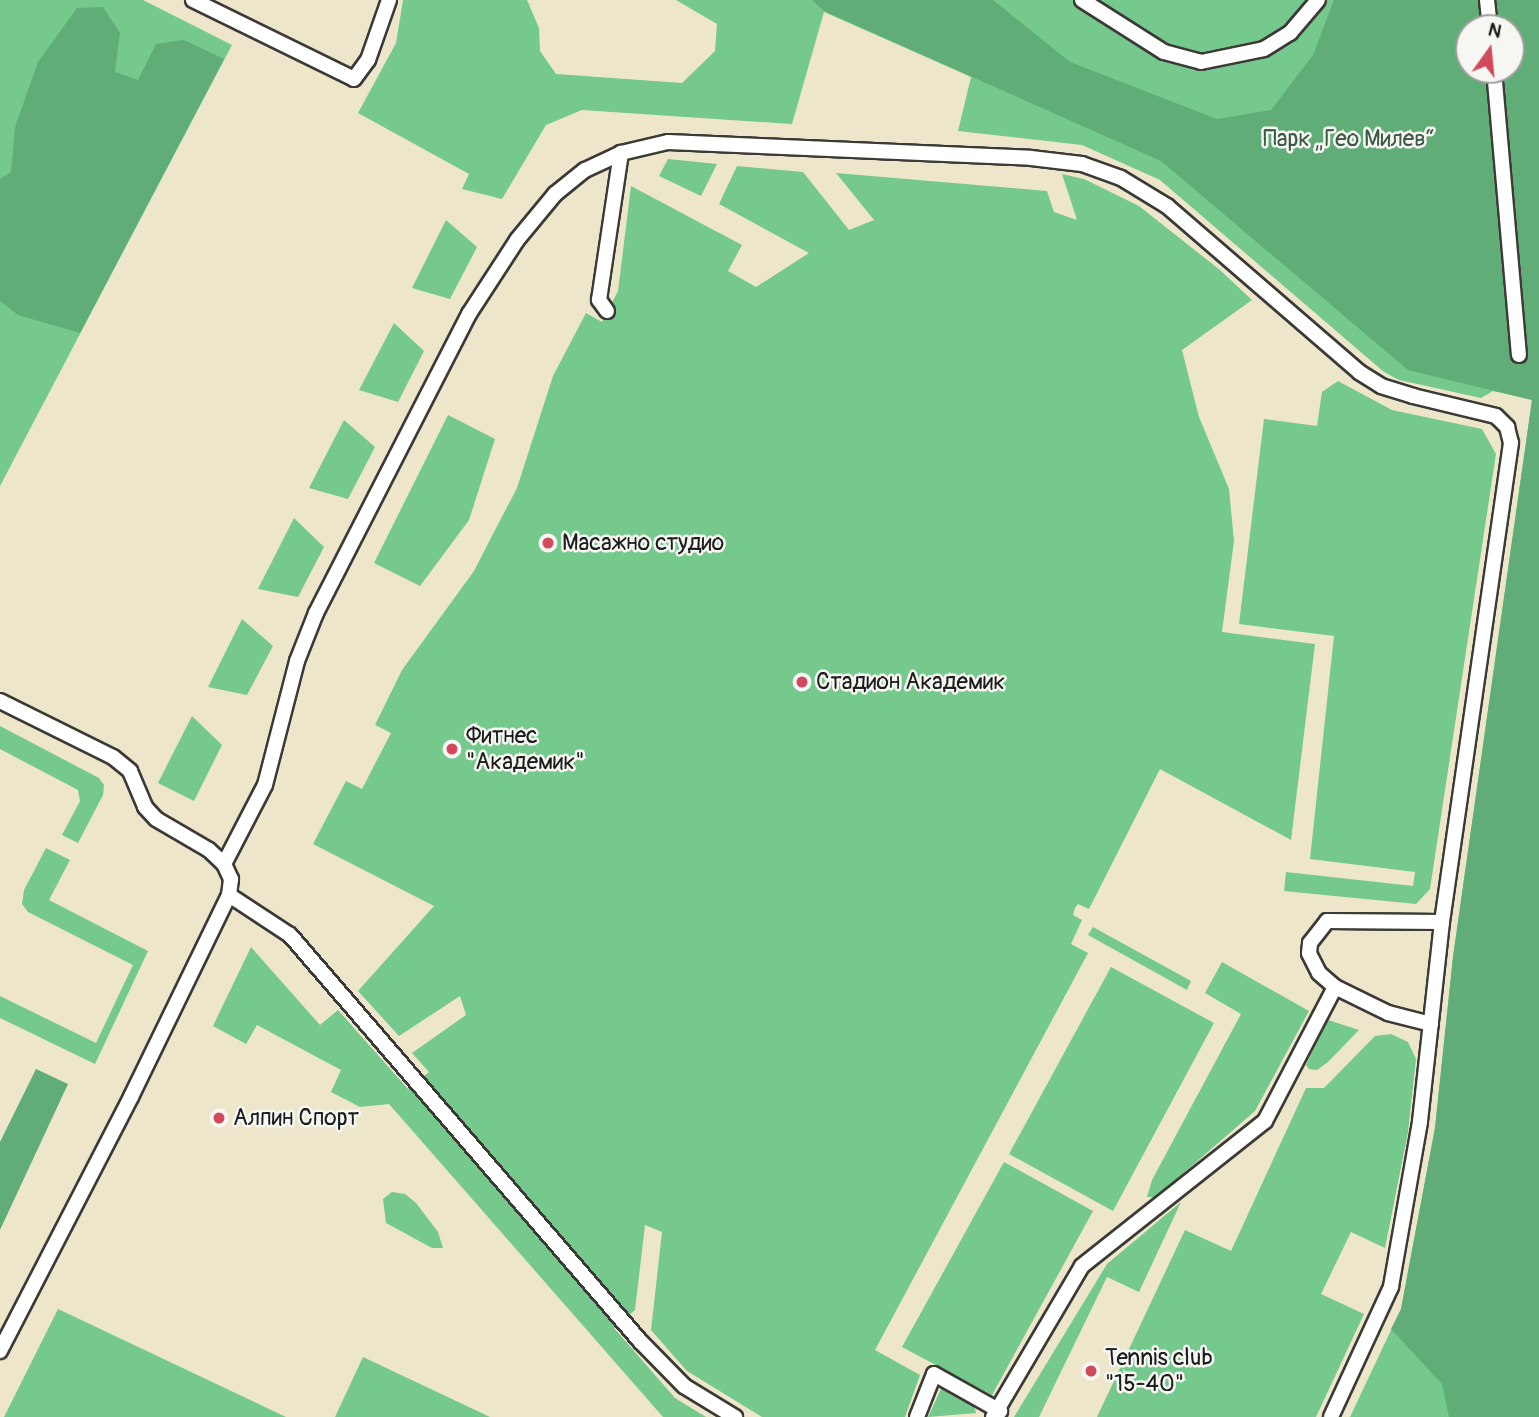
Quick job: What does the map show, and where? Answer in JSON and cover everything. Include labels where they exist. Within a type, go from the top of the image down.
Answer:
[{"type":"lane","points":[[192,0],[354,79],[368,60],[389,0]]},
{"type":"lane","points":[[1082,0],[1164,52],[1201,62],[1264,49],[1290,33],[1318,0]]},
{"type":"lane","points":[[1495,84],[1519,355]]},
{"type":"lane","points":[[224,864],[265,785],[298,661],[316,613],[469,314],[517,240],[555,194],[585,170],[621,153],[668,142],[1019,157],[1082,164],[1121,178],[1167,206],[1359,372],[1381,386],[1496,416],[1507,427],[1511,443],[1509,474],[1442,922],[1420,1122],[1391,1287],[1331,1417]]},
{"type":"lane","points":[[607,312],[599,300],[621,153]]},
{"type":"lane","points":[[0,701],[113,757],[130,771],[145,807],[156,819],[224,864],[231,879],[229,895],[131,1097],[0,1351]]},
{"type":"lane","points":[[229,895],[290,935],[640,1341],[684,1386],[735,1417]]},
{"type":"lane","points":[[1431,1024],[1388,1013],[1335,987],[1319,973],[1309,953],[1317,929],[1327,921],[1442,922]]},
{"type":"lane","points":[[917,1417],[934,1374],[997,1414],[1082,1266],[1265,1121],[1335,987]]},
{"type":"green space","points":[[0,0],[143,0],[232,45],[0,486]]},
{"type":"green space","name":"Парк „Гео Милев“","points":[[403,0],[527,0],[539,28],[540,51],[556,74],[682,83],[715,51],[717,24],[676,0],[1539,0],[1539,1417],[1350,1417],[1401,1309],[1435,1128],[1453,957],[1532,400],[1493,391],[1481,398],[1399,380],[1384,372],[1160,180],[1082,145],[958,131],[971,77],[824,12],[792,124],[582,110],[546,125],[502,199],[462,189],[469,174],[358,113],[396,43]]},
{"type":"green space","name":"Парк „Гео Милев“","points":[[812,0],[993,0],[1070,62],[1217,119],[1271,110],[1313,55],[1334,0],[1539,0],[1539,1417],[1449,1417],[1442,1384],[1391,1329],[1401,1309],[1435,1128],[1453,957],[1532,400],[1408,370],[1161,161],[824,11]]},
{"type":"green space","points":[[103,7],[120,33],[115,72],[138,80],[156,44],[184,40],[224,59],[80,333],[18,315],[0,301],[0,179],[11,172],[15,127],[38,62],[77,8]]},
{"type":"green space","points":[[668,159],[717,164],[701,196],[659,176]]},
{"type":"green space","name":"Стадион Академик","points":[[737,166],[803,172],[849,230],[874,220],[836,173],[1047,191],[1054,212],[1077,220],[1062,174],[1084,179],[1139,206],[1220,270],[1252,300],[1182,350],[1199,417],[1229,489],[1234,541],[1222,632],[1315,644],[1291,840],[1160,769],[1089,909],[1078,904],[1075,908],[1073,915],[1082,920],[1071,944],[1088,953],[875,1350],[920,1375],[905,1417],[762,1417],[687,1371],[651,1330],[662,1232],[645,1225],[635,1310],[614,1328],[675,1398],[706,1417],[663,1417],[389,1104],[360,1107],[331,1092],[341,1070],[257,1025],[246,1044],[213,1026],[251,947],[320,1025],[338,1010],[408,1089],[429,1072],[412,1053],[466,1015],[460,996],[399,1036],[358,991],[434,906],[313,844],[346,781],[362,789],[391,733],[375,725],[402,670],[474,571],[517,488],[553,376],[586,313],[602,322],[618,291],[631,186],[742,245],[728,271],[756,287],[809,253],[719,204]]},
{"type":"green space","points":[[446,220],[477,247],[450,299],[412,288]]},
{"type":"green space","points":[[394,323],[424,351],[398,402],[359,390]]},
{"type":"green space","points":[[1338,381],[1392,410],[1482,429],[1496,454],[1430,889],[1416,904],[1284,891],[1286,872],[1413,886],[1415,872],[1310,859],[1334,636],[1239,624],[1264,419],[1317,426],[1322,392]]},
{"type":"green space","points":[[448,415],[495,439],[469,520],[420,586],[374,563]]},
{"type":"green space","points":[[344,420],[375,447],[348,499],[309,488]]},
{"type":"green space","points":[[294,518],[324,547],[298,597],[258,589]]},
{"type":"green space","points":[[242,619],[273,646],[247,695],[208,687]]},
{"type":"green space","points":[[192,716],[222,745],[194,801],[158,783]]},
{"type":"green space","points":[[0,726],[99,778],[104,785],[103,795],[78,843],[62,835],[80,801],[78,790],[0,749]]},
{"type":"green space","points":[[46,848],[70,860],[49,900],[148,951],[95,1064],[0,1018],[0,996],[96,1043],[133,965],[28,912],[22,904],[24,890]]},
{"type":"green space","points":[[1093,927],[1191,981],[1187,990],[1088,935]]},
{"type":"green space","points":[[1222,962],[1309,1011],[1255,1111],[1156,1197],[1147,1197],[1152,1180],[1241,1014],[1205,993]]},
{"type":"green space","points":[[1111,967],[1214,1023],[1113,1211],[1009,1154]]},
{"type":"green space","points":[[1328,1020],[1359,1030],[1328,1062],[1317,1070],[1309,1069],[1306,1065]]},
{"type":"green space","points":[[1391,1034],[1408,1042],[1416,1059],[1408,1132],[1385,1248],[1351,1232],[1321,1294],[1364,1314],[1316,1417],[1097,1417],[1185,1230],[1231,1251],[1306,1088],[1324,1088],[1375,1036]]},
{"type":"green space","points":[[36,1069],[68,1084],[0,1230],[0,1142]]},
{"type":"green space","points":[[1004,1162],[1093,1211],[992,1395],[902,1347]]},
{"type":"green space","points":[[392,1192],[405,1194],[416,1203],[438,1232],[443,1248],[432,1248],[386,1223],[383,1199]]},
{"type":"green space","points":[[1181,1202],[1139,1292],[1107,1277],[1039,1417],[1014,1417],[1107,1264]]},
{"type":"green space","points":[[58,1309],[94,1326],[286,1417],[4,1417]]},
{"type":"green space","points":[[363,1357],[490,1417],[335,1417]]},
{"type":"green space","points":[[947,1388],[974,1404],[976,1413],[928,1417],[941,1389]]},
{"type":"place","name":"Масажно студио","points":[[548,543]]},
{"type":"place","name":"Стадион Академик","points":[[802,682]]},
{"type":"place","name":"Фитнес \"Академик\"","points":[[452,749]]},
{"type":"place","name":"Алпин Спорт","points":[[219,1118]]},
{"type":"place","name":"Tennis club \"15-40\"","points":[[1091,1371]]}]
